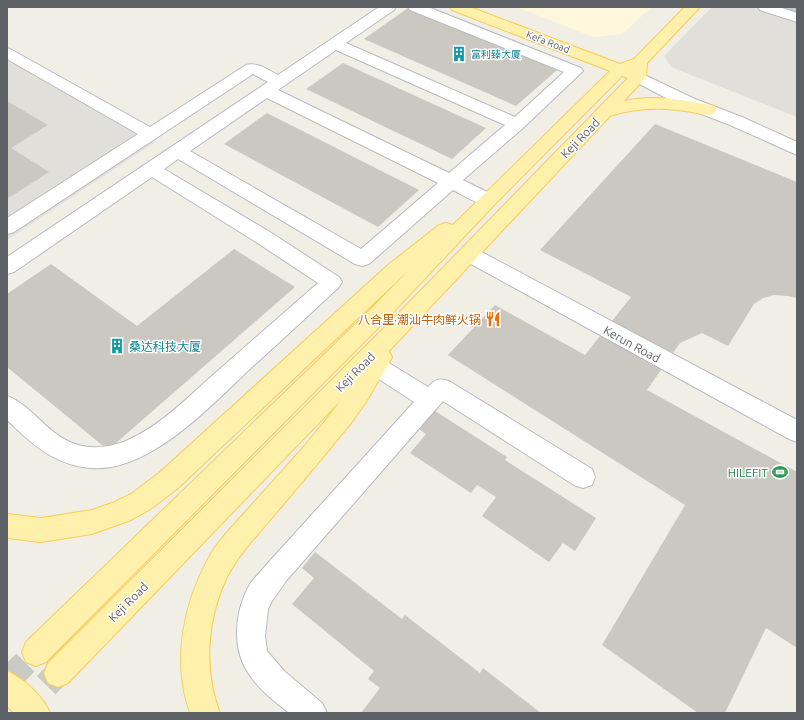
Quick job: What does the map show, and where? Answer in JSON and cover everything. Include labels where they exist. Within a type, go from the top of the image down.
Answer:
[{"type":"main road","name":"Kefa Road","points":[[457,7],[632,70]]},
{"type":"main road","name":"Keji Road","points":[[36,652],[381,312],[488,200],[632,70],[693,7]]},
{"type":"main road","name":"Keji Road","points":[[58,673],[469,254],[604,112],[632,70]]},
{"type":"main road","points":[[604,112],[633,103],[649,102],[682,104],[708,110]]},
{"type":"main road","points":[[7,526],[41,530],[92,522],[122,512],[140,502],[168,481],[395,270],[432,240],[488,200]]},
{"type":"main road","points":[[204,713],[200,697],[195,661],[197,626],[206,595],[218,567],[236,542],[343,416],[358,396],[395,331]]},
{"type":"main road","points":[[7,686],[35,713]]},
{"type":"street","points":[[7,268],[388,7]]},
{"type":"street","points":[[178,152],[362,260],[576,71],[415,7]]},
{"type":"street","points":[[765,7],[797,18]]},
{"type":"street","points":[[334,44],[517,124]]},
{"type":"street","points":[[7,53],[150,134]]},
{"type":"street","points":[[7,227],[252,68],[273,86],[450,182],[488,200]]},
{"type":"street","name":"Kefa Road","points":[[632,70],[689,103],[797,149]]},
{"type":"street","name":"Kefa Road","points":[[632,70],[724,103],[797,133]]},
{"type":"street","points":[[7,406],[50,443],[69,453],[87,458],[107,457],[134,449],[160,436],[332,282],[263,237],[151,169]]},
{"type":"street","points":[[263,237],[289,216]]},
{"type":"street","name":"Kerun Road","points":[[469,254],[797,432]]},
{"type":"street","points":[[376,366],[430,400]]},
{"type":"street","points":[[312,713],[268,675],[256,659],[251,640],[251,622],[260,594],[277,572],[441,388],[583,477]]},
{"type":"shaded area","points":[[515,7],[652,7],[622,34],[594,37]]},
{"type":"shaded area","points":[[712,7],[797,7],[797,117],[671,67],[664,56]]},
{"type":"shaded area","points":[[7,58],[155,142],[7,240]]},
{"type":"building","points":[[780,7],[797,7],[797,13]]},
{"type":"building","name":"富利臻大厦","points":[[408,8],[557,70],[516,106],[364,39]]},
{"type":"building","points":[[343,63],[486,128],[452,159],[306,89]]},
{"type":"building","points":[[7,101],[48,125],[11,148],[49,172],[7,199]]},
{"type":"building","points":[[267,113],[419,190],[378,227],[224,144]]},
{"type":"building","points":[[655,124],[797,182],[797,298],[774,295],[763,298],[754,304],[728,346],[702,333],[680,343],[647,390],[797,472],[797,648],[766,628],[725,713],[698,713],[602,645],[685,505],[448,355],[495,305],[585,355],[631,297],[540,250]]},
{"type":"building","name":"桑达科技大厦","points":[[234,249],[295,287],[108,450],[7,367],[7,294],[51,264],[137,326]]},
{"type":"building","points":[[432,409],[507,457],[505,460],[596,518],[575,551],[563,543],[549,562],[482,516],[496,497],[477,485],[471,493],[410,453],[426,434],[416,427]]},
{"type":"building","points":[[315,552],[402,619],[405,615],[480,673],[483,668],[541,713],[361,713],[380,688],[368,679],[374,671],[292,604],[314,578],[302,568]]},
{"type":"tunnel","points":[[7,681],[36,652]]},
{"type":"tunnel","points":[[19,713],[58,673]]},
{"type":"place","name":"富利臻大厦","points":[[459,54]]},
{"type":"place","name":"八合里·潮汕牛肉鲜火锅","points":[[493,319]]},
{"type":"place","name":"桑达科技大厦","points":[[117,346]]},
{"type":"place","name":"HILEFIT","points":[[780,472]]}]
